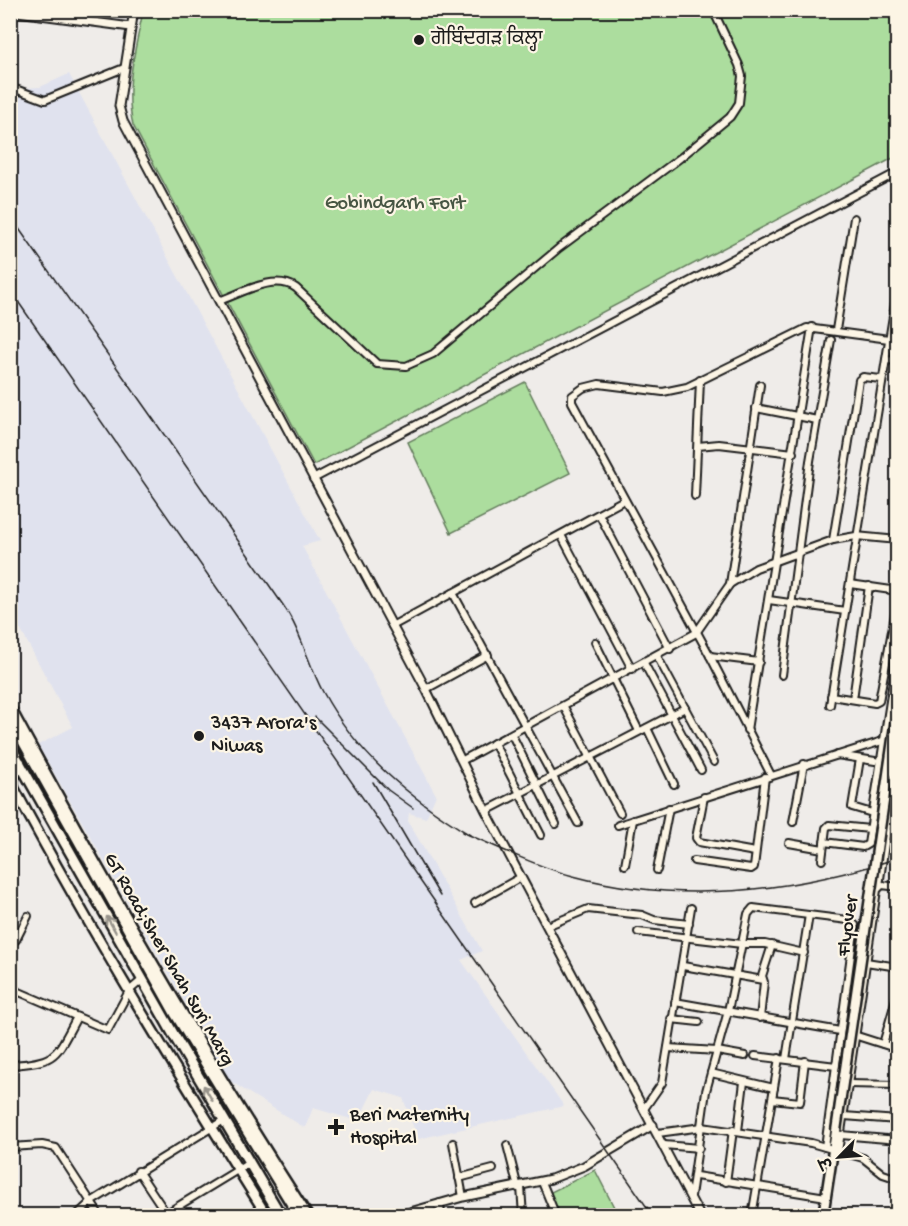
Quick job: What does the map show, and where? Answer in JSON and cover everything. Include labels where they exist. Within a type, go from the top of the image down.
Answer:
[{"type":"main road","name":"Flyover","points":[[823,1215],[832,1150],[838,1133],[897,705]]},
{"type":"main road","points":[[10,706],[161,976],[258,1138],[308,1215]]},
{"type":"main road","name":"GT Road;Sher Shah Suri Marg","points":[[10,718],[176,1015],[299,1215]]},
{"type":"main road","name":"GT Road;Sher Shah Suri Marg","points":[[10,746],[142,979],[281,1215]]},
{"type":"main road","points":[[20,762],[14,788],[129,991],[267,1215]]},
{"type":"street","points":[[134,10],[119,106],[123,121],[426,689],[463,760],[486,811],[700,1215]]},
{"type":"street","points":[[219,301],[271,282],[285,281],[296,288],[377,364],[392,367],[417,363],[461,332],[559,248],[680,158],[730,117],[739,103],[742,76],[713,10]]},
{"type":"street","points":[[10,11],[131,27]]},
{"type":"street","points":[[10,87],[45,100],[124,68]]},
{"type":"street","points":[[313,479],[897,172]]},
{"type":"street","points":[[836,330],[854,218]]},
{"type":"street","points":[[830,705],[897,285]]},
{"type":"street","points":[[747,730],[800,416],[812,327]]},
{"type":"street","points":[[694,861],[751,869],[754,864],[768,776],[710,656],[624,500],[572,402],[572,396],[583,388],[599,384],[663,392],[687,387],[792,333],[812,327],[889,339]]},
{"type":"street","points":[[782,675],[794,603],[817,420],[831,340]]},
{"type":"street","points":[[885,360],[897,361]]},
{"type":"street","points":[[833,540],[859,380],[863,377],[881,379]]},
{"type":"street","points":[[695,496],[700,380]]},
{"type":"street","points":[[730,584],[760,385]]},
{"type":"street","points":[[756,408],[817,420]]},
{"type":"street","points":[[698,446],[720,444],[793,453]]},
{"type":"street","points":[[392,626],[624,500]]},
{"type":"street","points":[[599,514],[670,649]]},
{"type":"street","points":[[561,535],[632,669]]},
{"type":"street","points":[[463,760],[564,707],[696,633],[730,584],[756,568],[833,540],[856,536],[897,540]]},
{"type":"street","points":[[850,584],[897,591]]},
{"type":"street","points":[[853,699],[868,586]]},
{"type":"street","points":[[453,593],[578,823]]},
{"type":"street","points":[[831,696],[875,703],[879,701],[897,598]]},
{"type":"street","points":[[769,600],[845,610]]},
{"type":"street","points":[[595,642],[639,731]]},
{"type":"street","points":[[789,843],[865,847],[870,829],[897,649]]},
{"type":"street","points":[[426,689],[488,655]]},
{"type":"street","points":[[657,656],[714,762]]},
{"type":"street","points":[[710,656],[759,662]]},
{"type":"street","points":[[644,663],[701,770]]},
{"type":"street","points":[[564,707],[620,813]]},
{"type":"street","points":[[486,811],[685,708]]},
{"type":"street","points":[[646,728],[674,784]]},
{"type":"street","points":[[512,735],[556,824]]},
{"type":"street","points":[[618,825],[897,736]]},
{"type":"street","points":[[494,743],[541,835]]},
{"type":"street","points":[[835,755],[875,761]]},
{"type":"street","points":[[897,756],[879,886],[854,1035],[844,1116],[838,1133],[897,1140]]},
{"type":"street","points":[[860,759],[852,807],[872,813]]},
{"type":"street","points":[[793,822],[804,765]]},
{"type":"street","points":[[704,797],[696,838],[699,843],[755,852]]},
{"type":"street","points":[[657,870],[669,808]]},
{"type":"street","points":[[626,866],[633,820]]},
{"type":"street","points":[[822,860],[826,827],[831,824],[870,829]]},
{"type":"street","points":[[475,903],[521,877]]},
{"type":"street","points":[[879,886],[897,887]]},
{"type":"street","points":[[644,1109],[659,1089],[683,966],[691,908]]},
{"type":"street","points":[[547,926],[588,909],[642,915],[654,920],[688,924]]},
{"type":"street","points":[[691,1196],[696,1176],[705,1096],[728,1011],[751,909],[848,920],[854,923],[836,1066],[832,1150]]},
{"type":"street","points":[[752,1215],[774,1088],[793,1024],[809,915]]},
{"type":"street","points":[[10,941],[16,940],[28,916]]},
{"type":"street","points":[[855,928],[870,933]]},
{"type":"street","points":[[638,932],[742,944],[772,945],[804,953]]},
{"type":"street","points":[[760,1018],[762,976],[772,945]]},
{"type":"street","points":[[866,962],[897,967]]},
{"type":"street","points":[[683,966],[763,980]]},
{"type":"street","points":[[10,988],[110,1030],[129,991],[142,979]]},
{"type":"street","points":[[883,1044],[897,992]]},
{"type":"street","points":[[675,1002],[840,1031]]},
{"type":"street","points":[[10,1065],[38,1063],[51,1059],[77,1017]]},
{"type":"street","points":[[671,1019],[699,1023]]},
{"type":"street","points":[[854,1035],[897,1049]]},
{"type":"street","points":[[668,1048],[717,1051],[745,1056]]},
{"type":"street","points":[[755,1056],[836,1066]]},
{"type":"street","points":[[772,1100],[800,1102],[805,1061]]},
{"type":"street","points":[[711,1073],[774,1088]]},
{"type":"street","points":[[726,1182],[744,1082]]},
{"type":"street","points":[[848,1084],[897,1085]]},
{"type":"street","points":[[844,1116],[897,1120]]},
{"type":"street","points":[[76,1215],[91,1202],[224,1120]]},
{"type":"street","points":[[396,1215],[463,1197],[542,1182],[584,1166],[652,1125]]},
{"type":"street","points":[[658,1133],[702,1127],[766,1135],[863,1158],[883,1174],[897,1179]]},
{"type":"street","points":[[453,1143],[463,1197]]},
{"type":"street","points":[[10,1147],[47,1145],[56,1149],[100,1215]]},
{"type":"street","points":[[507,1145],[520,1187],[523,1215]]},
{"type":"street","points":[[664,1145],[699,1148]]},
{"type":"street","points":[[138,1172],[164,1214],[249,1163]]},
{"type":"street","points":[[459,1178],[493,1169]]},
{"type":"street","points":[[696,1176],[826,1197]]},
{"type":"street","points":[[542,1182],[556,1215]]},
{"type":"street","points":[[440,1203],[441,1215]]},
{"type":"shaded area","points":[[69,74],[320,541],[302,546],[436,795],[426,818],[409,813],[408,821],[482,951],[461,960],[564,1106],[418,1139],[403,1098],[374,1089],[358,1121],[313,1108],[305,1128],[230,1081],[38,745],[73,727],[11,612],[10,89],[40,87]]},
{"type":"green space","name":"Gobindgarh Fort","points":[[143,11],[897,11],[897,156],[314,465],[133,125],[130,82]]},
{"type":"green space","points":[[525,382],[570,473],[451,533],[408,442]]},
{"type":"green space","points":[[595,1170],[618,1215],[559,1215],[549,1193]]},
{"type":"railway","points":[[10,216],[283,605],[295,626],[323,692],[352,736],[406,790],[470,835]]},
{"type":"railway","points":[[10,290],[653,1216]]},
{"type":"railway","points":[[315,717],[388,790],[413,808]]},
{"type":"railway","points":[[373,782],[440,896]]},
{"type":"railway","points":[[462,832],[559,872],[614,885],[654,890],[736,891],[777,886],[858,870],[898,858]]},
{"type":"place","name":"ਗੋਬਿੰਦਗੜ ਕਿਲ੍ਹਾ","points":[[419,40]]},
{"type":"place","name":"3437 Arora's Niwas","points":[[199,736]]},
{"type":"place","name":"Beri Maternity Hospital","points":[[336,1127]]}]
